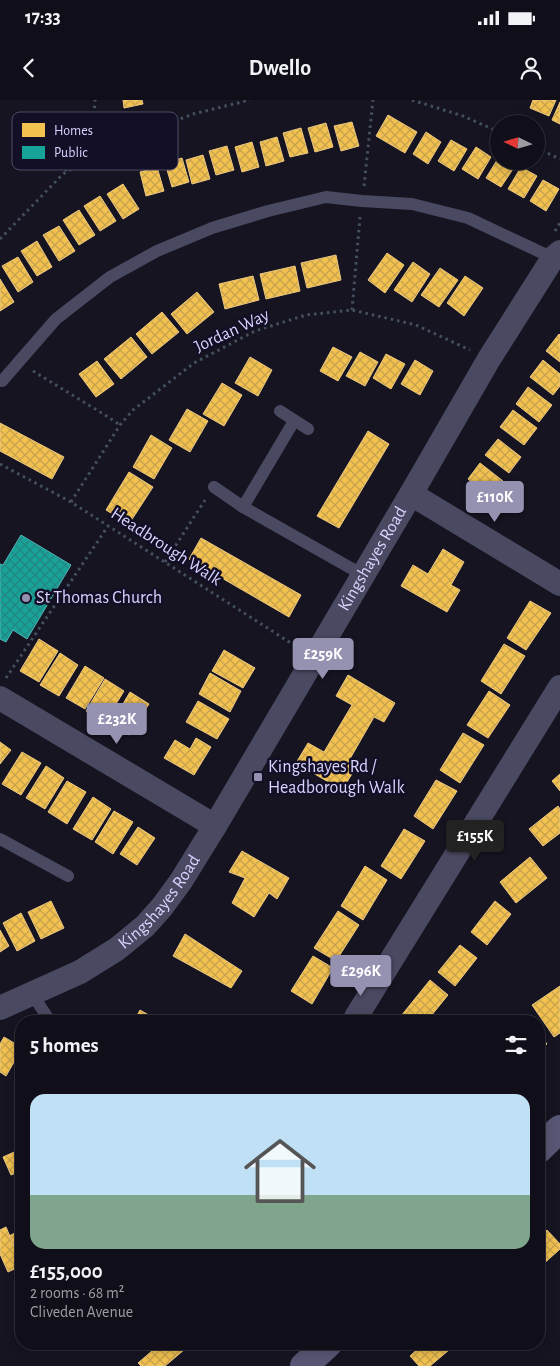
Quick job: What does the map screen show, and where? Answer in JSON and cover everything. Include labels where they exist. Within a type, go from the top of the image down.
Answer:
[{"type":"street","name":"Kingshayes Road","points":[[0,1008],[80,972],[117,950],[145,926],[162,907],[215,826],[489,359],[557,255]]},
{"type":"street","points":[[411,494],[560,584]]},
{"type":"street","points":[[353,1015],[560,688]]},
{"type":"street","points":[[3,689],[215,826]]},
{"type":"street","points":[[545,1143],[560,1129]]},
{"type":"street","points":[[304,1366],[321,1350]]},
{"type":"lane","points":[[2,381],[56,319],[110,277],[157,251],[212,228],[268,211],[326,197],[412,204],[468,218],[557,255]]},
{"type":"lane","points":[[280,411],[308,429]]},
{"type":"lane","points":[[243,507],[294,421]]},
{"type":"lane","points":[[214,487],[243,507],[363,575]]},
{"type":"lane","points":[[3,845],[68,876]]},
{"type":"lane","points":[[32,994],[46,1015]]},
{"type":"path","points":[[178,120],[193,114],[250,100]]},
{"type":"path","points":[[412,100],[462,116],[490,128]]},
{"type":"path","points":[[545,152],[560,159]]},
{"type":"path","points":[[0,240],[66,170]]},
{"type":"path","points":[[63,174],[70,170]]},
{"type":"path","name":"Jordan Way","points":[[71,502],[120,425],[133,410],[194,363],[255,331],[306,315],[352,310],[416,325],[489,359]]},
{"type":"path","points":[[19,362],[120,425]]},
{"type":"path","name":"Headbrough Walk","points":[[0,464],[71,502],[314,658]]},
{"type":"path","points":[[165,562],[214,487]]},
{"type":"path","points":[[3,689],[108,526]]},
{"type":"building: Homes","points":[[123,100],[142,100],[143,104],[124,108]]},
{"type":"building: Homes","points":[[533,100],[556,100],[549,116],[530,108]]},
{"type":"building: Homes","points":[[560,102],[560,124],[552,120]]},
{"type":"building: Homes","points":[[388,115],[417,132],[405,153],[376,136]]},
{"type":"building: Homes","points":[[352,122],[359,146],[341,151],[334,126]]},
{"type":"building: Homes","points":[[326,123],[333,147],[315,152],[308,128]]},
{"type":"building: Homes","points":[[301,128],[308,153],[290,157],[283,133]]},
{"type":"building: Homes","points":[[426,132],[441,142],[428,164],[413,154]]},
{"type":"building: Homes","points":[[277,137],[284,161],[266,166],[260,142]]},
{"type":"building: Homes","points":[[451,140],[467,149],[454,171],[438,161]]},
{"type":"building: Homes","points":[[252,142],[259,167],[242,172],[235,147]]},
{"type":"building: Homes","points":[[227,146],[234,170],[216,175],[209,151]]},
{"type":"building: Homes","points":[[476,147],[490,156],[478,179],[462,169]]},
{"type":"building: Homes","points":[[203,155],[210,179],[192,184],[186,160]]},
{"type":"building: Homes","points":[[182,158],[189,182],[172,187],[167,170],[178,170],[178,159]]},
{"type":"building: Homes","points":[[158,170],[164,191],[146,196],[140,172]]},
{"type":"building: Homes","points":[[491,170],[512,170],[501,187],[486,178]]},
{"type":"building: Homes","points":[[519,170],[526,170],[537,176],[524,198],[508,189]]},
{"type":"building: Homes","points":[[543,180],[559,189],[546,211],[530,201]]},
{"type":"building: Homes","points":[[123,184],[139,209],[123,219],[107,194]]},
{"type":"building: Homes","points":[[100,196],[116,221],[100,231],[84,206]]},
{"type":"building: Homes","points":[[79,210],[95,235],[79,245],[63,220]]},
{"type":"building: Homes","points":[[59,226],[75,251],[59,261],[43,235]]},
{"type":"building: Homes","points":[[37,241],[52,267],[37,276],[21,251]]},
{"type":"building: Homes","points":[[387,253],[404,265],[385,293],[368,280]]},
{"type":"building: Homes","points":[[336,255],[341,280],[307,288],[301,263]]},
{"type":"building: Homes","points":[[18,257],[33,282],[18,292],[2,266]]},
{"type":"building: Homes","points":[[413,262],[430,274],[412,302],[394,290]]},
{"type":"building: Homes","points":[[295,266],[300,291],[266,299],[260,274]]},
{"type":"building: Homes","points":[[440,268],[458,280],[439,307],[421,295]]},
{"type":"building: Homes","points":[[253,276],[259,300],[225,309],[219,284]]},
{"type":"building: Homes","points":[[465,276],[483,288],[464,316],[447,303]]},
{"type":"building: Homes","points":[[0,279],[14,302],[0,311]]},
{"type":"building: Homes","points":[[197,292],[214,312],[187,334],[171,314]]},
{"type":"building: Homes","points":[[162,312],[179,332],[152,354],[136,334]]},
{"type":"building: Homes","points":[[560,335],[560,362],[546,351]]},
{"type":"building: Homes","points":[[131,337],[147,357],[121,379],[104,359]]},
{"type":"building: Homes","points":[[333,347],[352,357],[338,381],[320,371]]},
{"type":"building: Homes","points":[[360,352],[378,362],[365,386],[346,376]]},
{"type":"building: Homes","points":[[386,354],[405,364],[391,389],[373,378]]},
{"type":"building: Homes","points":[[250,357],[272,370],[258,396],[235,383]]},
{"type":"building: Homes","points":[[415,360],[433,371],[420,395],[401,384]]},
{"type":"building: Homes","points":[[543,360],[560,374],[560,386],[553,395],[530,377]]},
{"type":"building: Homes","points":[[97,361],[114,384],[96,397],[79,374]]},
{"type":"building: Homes","points":[[222,383],[242,395],[224,426],[203,414]]},
{"type":"building: Homes","points":[[528,387],[552,405],[539,422],[516,404]]},
{"type":"building: Homes","points":[[187,409],[208,421],[190,452],[169,440]]},
{"type":"building: Homes","points":[[513,410],[537,428],[524,445],[500,427]]},
{"type":"building: Homes","points":[[0,423],[64,457],[52,479],[0,451]]},
{"type":"building: Homes","points":[[368,431],[389,444],[339,528],[317,516]]},
{"type":"building: Homes","points":[[151,435],[172,448],[154,479],[133,467]]},
{"type":"building: Homes","points":[[498,439],[521,457],[509,473],[485,455]]},
{"type":"building: Homes","points":[[480,463],[503,481],[491,498],[468,479]]},
{"type":"building: Homes","points":[[129,472],[153,487],[129,524],[106,510]]},
{"type":"building: Homes","points":[[201,538],[301,595],[289,617],[189,559]]},
{"type":"building: Homes","points":[[443,549],[464,562],[451,585],[460,590],[447,612],[401,586],[413,565],[428,574]]},
{"type":"building: Homes","points":[[530,601],[551,613],[526,650],[507,638]]},
{"type":"building: Homes","points":[[39,639],[58,651],[39,682],[20,671]]},
{"type":"building: Homes","points":[[504,644],[525,656],[501,694],[481,681]]},
{"type":"building: Homes","points":[[224,650],[255,668],[243,688],[212,671]]},
{"type":"building: Homes","points":[[60,653],[78,665],[59,696],[40,685]]},
{"type":"building: Homes","points":[[85,666],[104,678],[85,709],[66,698]]},
{"type":"building: Homes","points":[[210,673],[241,691],[230,712],[199,694]]},
{"type":"building: Homes","points":[[348,675],[395,703],[384,722],[374,717],[347,764],[355,769],[342,790],[296,763],[308,743],[324,752],[352,705],[336,696]]},
{"type":"building: Homes","points":[[105,679],[124,691],[105,722],[86,711]]},
{"type":"building: Homes","points":[[489,691],[510,705],[488,738],[467,725]]},
{"type":"building: Homes","points":[[130,692],[149,704],[129,735],[111,724]]},
{"type":"building: Homes","points":[[198,701],[229,719],[217,739],[186,722]]},
{"type":"building: Homes","points":[[463,733],[484,745],[460,783],[440,770]]},
{"type":"building: Homes","points":[[196,738],[211,747],[194,775],[164,758],[175,740],[190,749]]},
{"type":"building: Homes","points":[[0,742],[11,750],[0,764]]},
{"type":"building: Homes","points":[[22,752],[41,763],[21,795],[2,784]]},
{"type":"building: Homes","points":[[46,766],[64,778],[45,809],[26,798]]},
{"type":"building: Homes","points":[[560,774],[560,791],[552,781]]},
{"type":"building: Homes","points":[[436,780],[457,791],[433,829],[414,816]]},
{"type":"building: Homes","points":[[67,781],[86,792],[67,824],[48,812]]},
{"type":"building: Homes","points":[[93,797],[111,809],[92,840],[73,829]]},
{"type":"building: Homes","points":[[558,806],[560,809],[560,833],[543,846],[529,829]]},
{"type":"building: Homes","points":[[114,811],[133,822],[113,854],[95,842]]},
{"type":"building: Homes","points":[[138,827],[155,838],[137,865],[120,854]]},
{"type":"building: Homes","points":[[404,829],[425,841],[401,879],[381,866]]},
{"type":"building: Homes","points":[[242,851],[289,878],[277,899],[269,893],[254,917],[232,903],[245,878],[229,872]]},
{"type":"building: Homes","points":[[530,857],[547,878],[516,903],[500,882]]},
{"type":"building: Homes","points":[[365,866],[387,880],[363,920],[341,906]]},
{"type":"building: Homes","points":[[51,901],[64,928],[41,939],[28,912]]},
{"type":"building: Homes","points":[[495,901],[511,914],[487,945],[471,932]]},
{"type":"building: Homes","points":[[338,911],[359,925],[336,961],[314,948]]},
{"type":"building: Homes","points":[[21,913],[35,941],[17,951],[3,923]]},
{"type":"building: Homes","points":[[0,930],[9,946],[0,952]]},
{"type":"building: Homes","points":[[185,934],[242,971],[231,988],[173,956]]},
{"type":"building: Homes","points":[[460,945],[477,958],[455,986],[438,972]]},
{"type":"building: Homes","points":[[313,956],[333,968],[312,1004],[291,991]]},
{"type":"building: Homes","points":[[430,980],[448,995],[432,1015],[402,1015]]},
{"type":"building: Homes","points":[[560,986],[560,1033],[554,1037],[545,1024],[545,1015],[539,1015],[532,1005]]},
{"type":"building: Homes","points":[[140,1010],[149,1015],[137,1015]]},
{"type":"building: Homes","points":[[4,1037],[15,1043],[15,1060],[6,1076],[0,1072],[0,1044]]},
{"type":"building: Homes","points":[[15,1152],[15,1173],[11,1175],[3,1157]]},
{"type":"building: Homes","points":[[6,1227],[15,1248],[15,1269],[8,1272],[0,1254],[0,1230]]},
{"type":"building: Homes","points":[[547,1230],[560,1244],[560,1249],[545,1263],[545,1232]]},
{"type":"building: Homes","points":[[15,1233],[15,1248],[9,1236]]},
{"type":"building: Homes","points":[[153,1350],[184,1350],[165,1366],[141,1366],[138,1363]]},
{"type":"building: Homes","points":[[416,1350],[449,1350],[430,1366],[419,1366],[410,1356]]},
{"type":"building: Public","name":"St Thomas Church","points":[[21,535],[71,565],[27,639],[13,630],[6,642],[0,639],[0,564],[3,565]]},
{"type":"place","name":"St Thomas Church","points":[[26,598]]},
{"type":"place","name":"Kingshayes Rd / Headborough Walk","points":[[258,777]]}]
